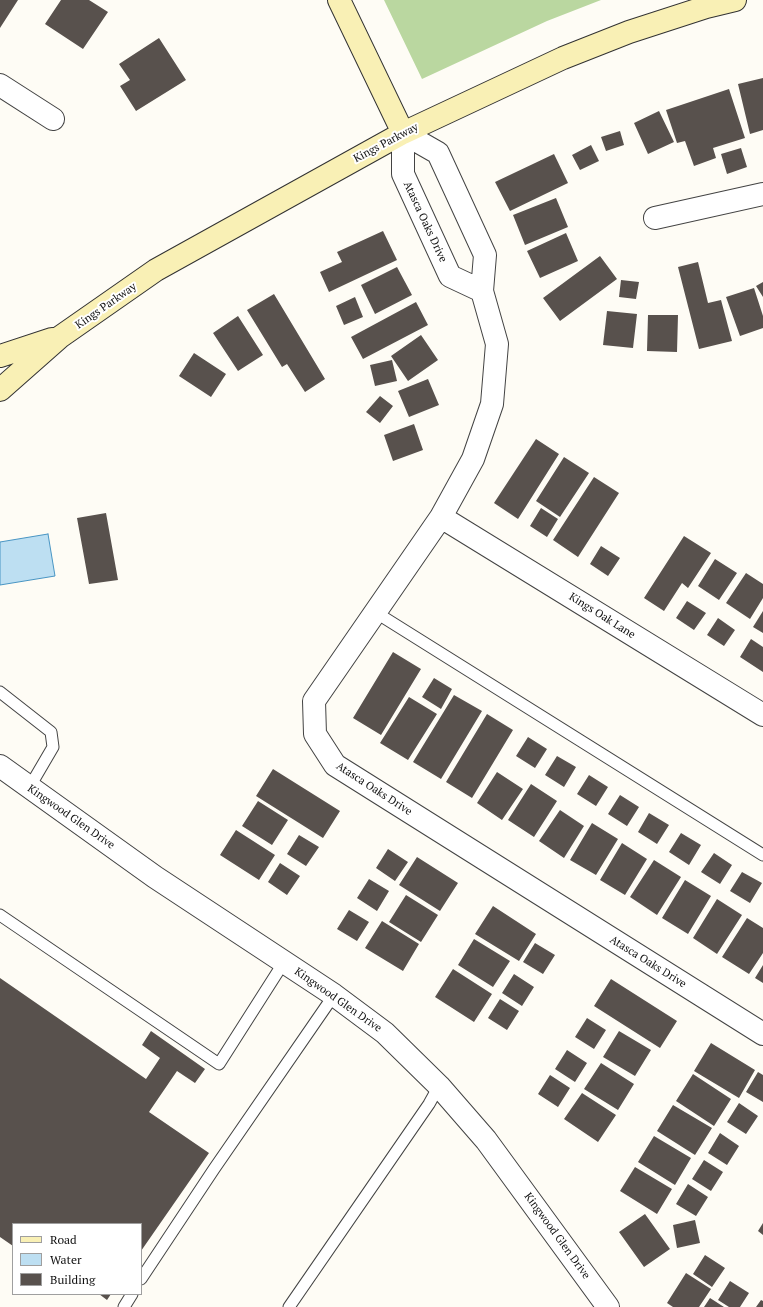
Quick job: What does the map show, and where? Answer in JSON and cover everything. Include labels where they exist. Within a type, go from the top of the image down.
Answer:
[{"type":"street","name":"Atasca Oaks Drive","points":[[339,0],[404,133],[403,174],[450,276],[482,291]]},
{"type":"street","name":"Kings Parkway","points":[[0,390],[60,337],[156,270],[404,133],[562,58],[629,32],[706,7],[735,0]]},
{"type":"street","points":[[0,85],[53,119]]},
{"type":"street","name":"Atasca Oaks Drive","points":[[404,133],[438,153],[485,256],[482,291],[497,344],[492,404],[473,459],[441,517],[314,701],[314,734],[335,765],[763,1034]]},
{"type":"street","points":[[655,218],[763,194]]},
{"type":"street","name":"Kings Parkway","points":[[0,356],[60,337]]},
{"type":"street","name":"Kings Oak Lane","points":[[441,517],[763,715]]},
{"type":"street","name":"Kingwood Glen Drive","points":[[0,766],[155,877],[334,995],[385,1033],[439,1086],[486,1140],[608,1307]]},
{"type":"lane","points":[[375,612],[763,855]]},
{"type":"lane","points":[[0,692],[51,732],[53,747],[29,788]]},
{"type":"lane","points":[[0,915],[219,1064],[284,962]]},
{"type":"lane","points":[[142,1277],[214,1169],[334,995]]},
{"type":"lane","points":[[289,1307],[429,1104],[439,1086]]},
{"type":"lane","points":[[124,1307],[131,1295]]},
{"type":"green space","points":[[384,0],[601,0],[547,21],[422,79]]},
{"type":"water","points":[[48,534],[55,576],[0,585],[0,542]]},
{"type":"building","points":[[0,0],[18,0],[0,28]]},
{"type":"building","points":[[61,0],[89,0],[108,12],[83,49],[45,24]]},
{"type":"building","points":[[159,38],[186,80],[136,111],[120,86],[130,80],[119,64]]},
{"type":"building","points":[[763,78],[763,130],[750,134],[738,84]]},
{"type":"building","points":[[729,89],[745,138],[713,148],[716,158],[694,166],[685,141],[677,143],[666,110]]},
{"type":"building","points":[[659,111],[674,142],[648,154],[634,123]]},
{"type":"building","points":[[620,131],[624,145],[606,151],[601,137]]},
{"type":"building","points":[[591,145],[599,161],[580,170],[572,155]]},
{"type":"building","points":[[741,148],[747,167],[727,174],[721,154]]},
{"type":"building","points":[[554,154],[568,183],[510,211],[495,182]]},
{"type":"building","points":[[556,198],[568,227],[525,245],[513,215]]},
{"type":"building","points":[[383,231],[397,260],[329,292],[320,272],[342,262],[337,252]]},
{"type":"building","points":[[566,233],[578,261],[540,278],[527,251]]},
{"type":"building","points":[[600,256],[617,279],[560,321],[543,298]]},
{"type":"building","points":[[698,262],[708,303],[721,300],[732,341],[699,349],[678,267]]},
{"type":"building","points":[[397,267],[412,295],[375,314],[361,285]]},
{"type":"building","points":[[621,280],[639,282],[636,299],[619,297]]},
{"type":"building","points":[[763,282],[763,297],[756,286]]},
{"type":"building","points":[[754,288],[763,316],[763,328],[740,336],[726,297]]},
{"type":"building","points":[[274,294],[325,379],[305,392],[287,364],[282,367],[247,310]]},
{"type":"building","points":[[355,297],[363,317],[344,325],[336,306]]},
{"type":"building","points":[[416,302],[428,325],[363,359],[351,337]]},
{"type":"building","points":[[607,311],[637,314],[633,348],[603,345]]},
{"type":"building","points":[[648,315],[678,315],[677,352],[647,351]]},
{"type":"building","points":[[238,316],[263,355],[238,371],[213,333]]},
{"type":"building","points":[[421,335],[438,360],[408,381],[391,356]]},
{"type":"building","points":[[194,353],[226,374],[211,397],[179,376]]},
{"type":"building","points":[[392,360],[397,381],[375,386],[370,365]]},
{"type":"building","points":[[428,379],[439,405],[409,417],[398,391]]},
{"type":"building","points":[[380,396],[393,406],[380,423],[366,412]]},
{"type":"building","points":[[414,424],[423,450],[393,461],[384,435]]},
{"type":"building","points":[[536,439],[559,454],[518,519],[494,503]]},
{"type":"building","points":[[564,457],[589,473],[560,517],[536,501]]},
{"type":"building","points":[[594,477],[619,493],[578,557],[553,540]]},
{"type":"building","points":[[541,508],[558,519],[547,537],[530,526]]},
{"type":"building","points":[[106,513],[118,580],[89,584],[77,518]]},
{"type":"building","points":[[684,536],[711,553],[688,588],[682,583],[664,611],[644,598]]},
{"type":"building","points":[[601,546],[620,558],[608,576],[590,564]]},
{"type":"building","points":[[715,559],[737,573],[719,600],[698,586]]},
{"type":"building","points":[[746,573],[763,584],[763,598],[750,619],[726,603]]},
{"type":"building","points":[[687,601],[706,613],[694,630],[676,618]]},
{"type":"building","points":[[763,611],[763,633],[753,627]]},
{"type":"building","points":[[718,618],[735,630],[724,646],[707,635]]},
{"type":"building","points":[[751,639],[763,647],[763,672],[740,657]]},
{"type":"building","points":[[393,652],[421,669],[381,735],[353,718]]},
{"type":"building","points":[[434,678],[452,689],[441,709],[422,697]]},
{"type":"building","points":[[454,695],[482,711],[441,779],[413,762]]},
{"type":"building","points":[[409,697],[437,714],[408,760],[380,743]]},
{"type":"building","points":[[487,714],[513,730],[472,798],[446,782]]},
{"type":"building","points":[[528,737],[547,749],[535,768],[516,756]]},
{"type":"building","points":[[557,756],[576,767],[564,787],[545,775]]},
{"type":"building","points":[[273,769],[340,811],[323,838],[256,796]]},
{"type":"building","points":[[497,772],[523,789],[502,820],[477,803]]},
{"type":"building","points":[[589,775],[608,787],[596,806],[577,794]]},
{"type":"building","points":[[531,784],[557,801],[534,837],[508,820]]},
{"type":"building","points":[[620,795],[639,807],[627,826],[608,814]]},
{"type":"building","points":[[258,801],[288,820],[272,845],[242,826]]},
{"type":"building","points":[[560,810],[584,826],[564,858],[539,841]]},
{"type":"building","points":[[649,813],[669,825],[657,844],[638,832]]},
{"type":"building","points":[[592,823],[618,839],[596,875],[570,860]]},
{"type":"building","points":[[236,830],[275,855],[259,880],[220,855]]},
{"type":"building","points":[[681,833],[701,845],[689,865],[669,852]]},
{"type":"building","points":[[299,835],[319,847],[306,866],[287,854]]},
{"type":"building","points":[[622,843],[647,859],[625,895],[600,880]]},
{"type":"building","points":[[388,849],[408,862],[395,881],[376,868]]},
{"type":"building","points":[[714,853],[732,865],[720,884],[701,872]]},
{"type":"building","points":[[417,857],[458,883],[440,911],[399,885]]},
{"type":"building","points":[[654,860],[681,877],[657,915],[630,897]]},
{"type":"building","points":[[280,863],[300,876],[287,895],[268,882]]},
{"type":"building","points":[[742,872],[762,883],[750,903],[730,891]]},
{"type":"building","points":[[369,879],[389,891],[377,911],[357,898]]},
{"type":"building","points":[[685,880],[711,896],[688,934],[662,918]]},
{"type":"building","points":[[406,895],[438,915],[421,942],[389,922]]},
{"type":"building","points":[[717,899],[742,915],[717,954],[693,938]]},
{"type":"building","points":[[493,906],[536,934],[519,961],[475,934]]},
{"type":"building","points":[[349,910],[369,922],[357,941],[337,929]]},
{"type":"building","points":[[747,918],[763,928],[763,953],[749,974],[722,957]]},
{"type":"building","points":[[382,921],[419,944],[403,971],[365,948]]},
{"type":"building","points":[[474,939],[510,961],[493,987],[458,965]]},
{"type":"building","points":[[535,943],[555,955],[543,974],[523,962]]},
{"type":"building","points":[[763,965],[763,983],[755,978]]},
{"type":"building","points":[[453,969],[492,994],[474,1022],[435,997]]},
{"type":"building","points":[[514,974],[534,987],[522,1006],[502,993]]},
{"type":"building","points":[[0,978],[146,1079],[160,1058],[142,1045],[151,1031],[205,1069],[195,1083],[177,1071],[149,1112],[209,1153],[142,1250],[142,1223],[12,1223],[12,1245],[0,1237]]},
{"type":"building","points":[[611,979],[677,1021],[660,1048],[594,1006]]},
{"type":"building","points":[[500,999],[519,1011],[507,1030],[488,1018]]},
{"type":"building","points":[[587,1018],[606,1030],[594,1049],[575,1037]]},
{"type":"building","points":[[619,1031],[651,1050],[635,1076],[603,1057]]},
{"type":"building","points":[[711,1043],[755,1070],[739,1098],[694,1071]]},
{"type":"building","points":[[567,1050],[587,1063],[575,1082],[555,1069]]},
{"type":"building","points":[[601,1063],[634,1084],[618,1110],[584,1089]]},
{"type":"building","points":[[758,1072],[763,1075],[763,1102],[746,1092]]},
{"type":"building","points":[[693,1074],[731,1099],[714,1126],[676,1101]]},
{"type":"building","points":[[550,1075],[570,1088],[558,1107],[538,1094]]},
{"type":"building","points":[[582,1093],[616,1115],[598,1142],[564,1119]]},
{"type":"building","points":[[739,1103],[758,1116],[746,1134],[727,1122]]},
{"type":"building","points":[[673,1105],[712,1128],[695,1155],[657,1131]]},
{"type":"building","points":[[720,1133],[739,1146],[727,1165],[708,1153]]},
{"type":"building","points":[[654,1136],[691,1158],[675,1185],[638,1162]]},
{"type":"building","points":[[704,1160],[723,1172],[711,1191],[692,1179]]},
{"type":"building","points":[[635,1167],[672,1189],[657,1214],[620,1191]]},
{"type":"building","points":[[688,1184],[708,1197],[696,1216],[676,1204]]},
{"type":"building","points":[[645,1214],[670,1249],[644,1267],[619,1232]]},
{"type":"building","points":[[695,1220],[700,1243],[677,1248],[673,1225]]},
{"type":"building","points":[[763,1223],[763,1235],[758,1231]]},
{"type":"building","points":[[705,1255],[725,1268],[712,1287],[693,1274]]},
{"type":"building","points":[[686,1273],[711,1289],[699,1307],[673,1307],[667,1303]]},
{"type":"building","points":[[730,1281],[749,1293],[740,1307],[729,1307],[718,1300]]},
{"type":"building","points":[[100,1295],[110,1295],[107,1300]]},
{"type":"building","points":[[710,1298],[724,1307],[704,1307]]},
{"type":"building","points":[[761,1300],[763,1301],[763,1307],[756,1307]]}]
